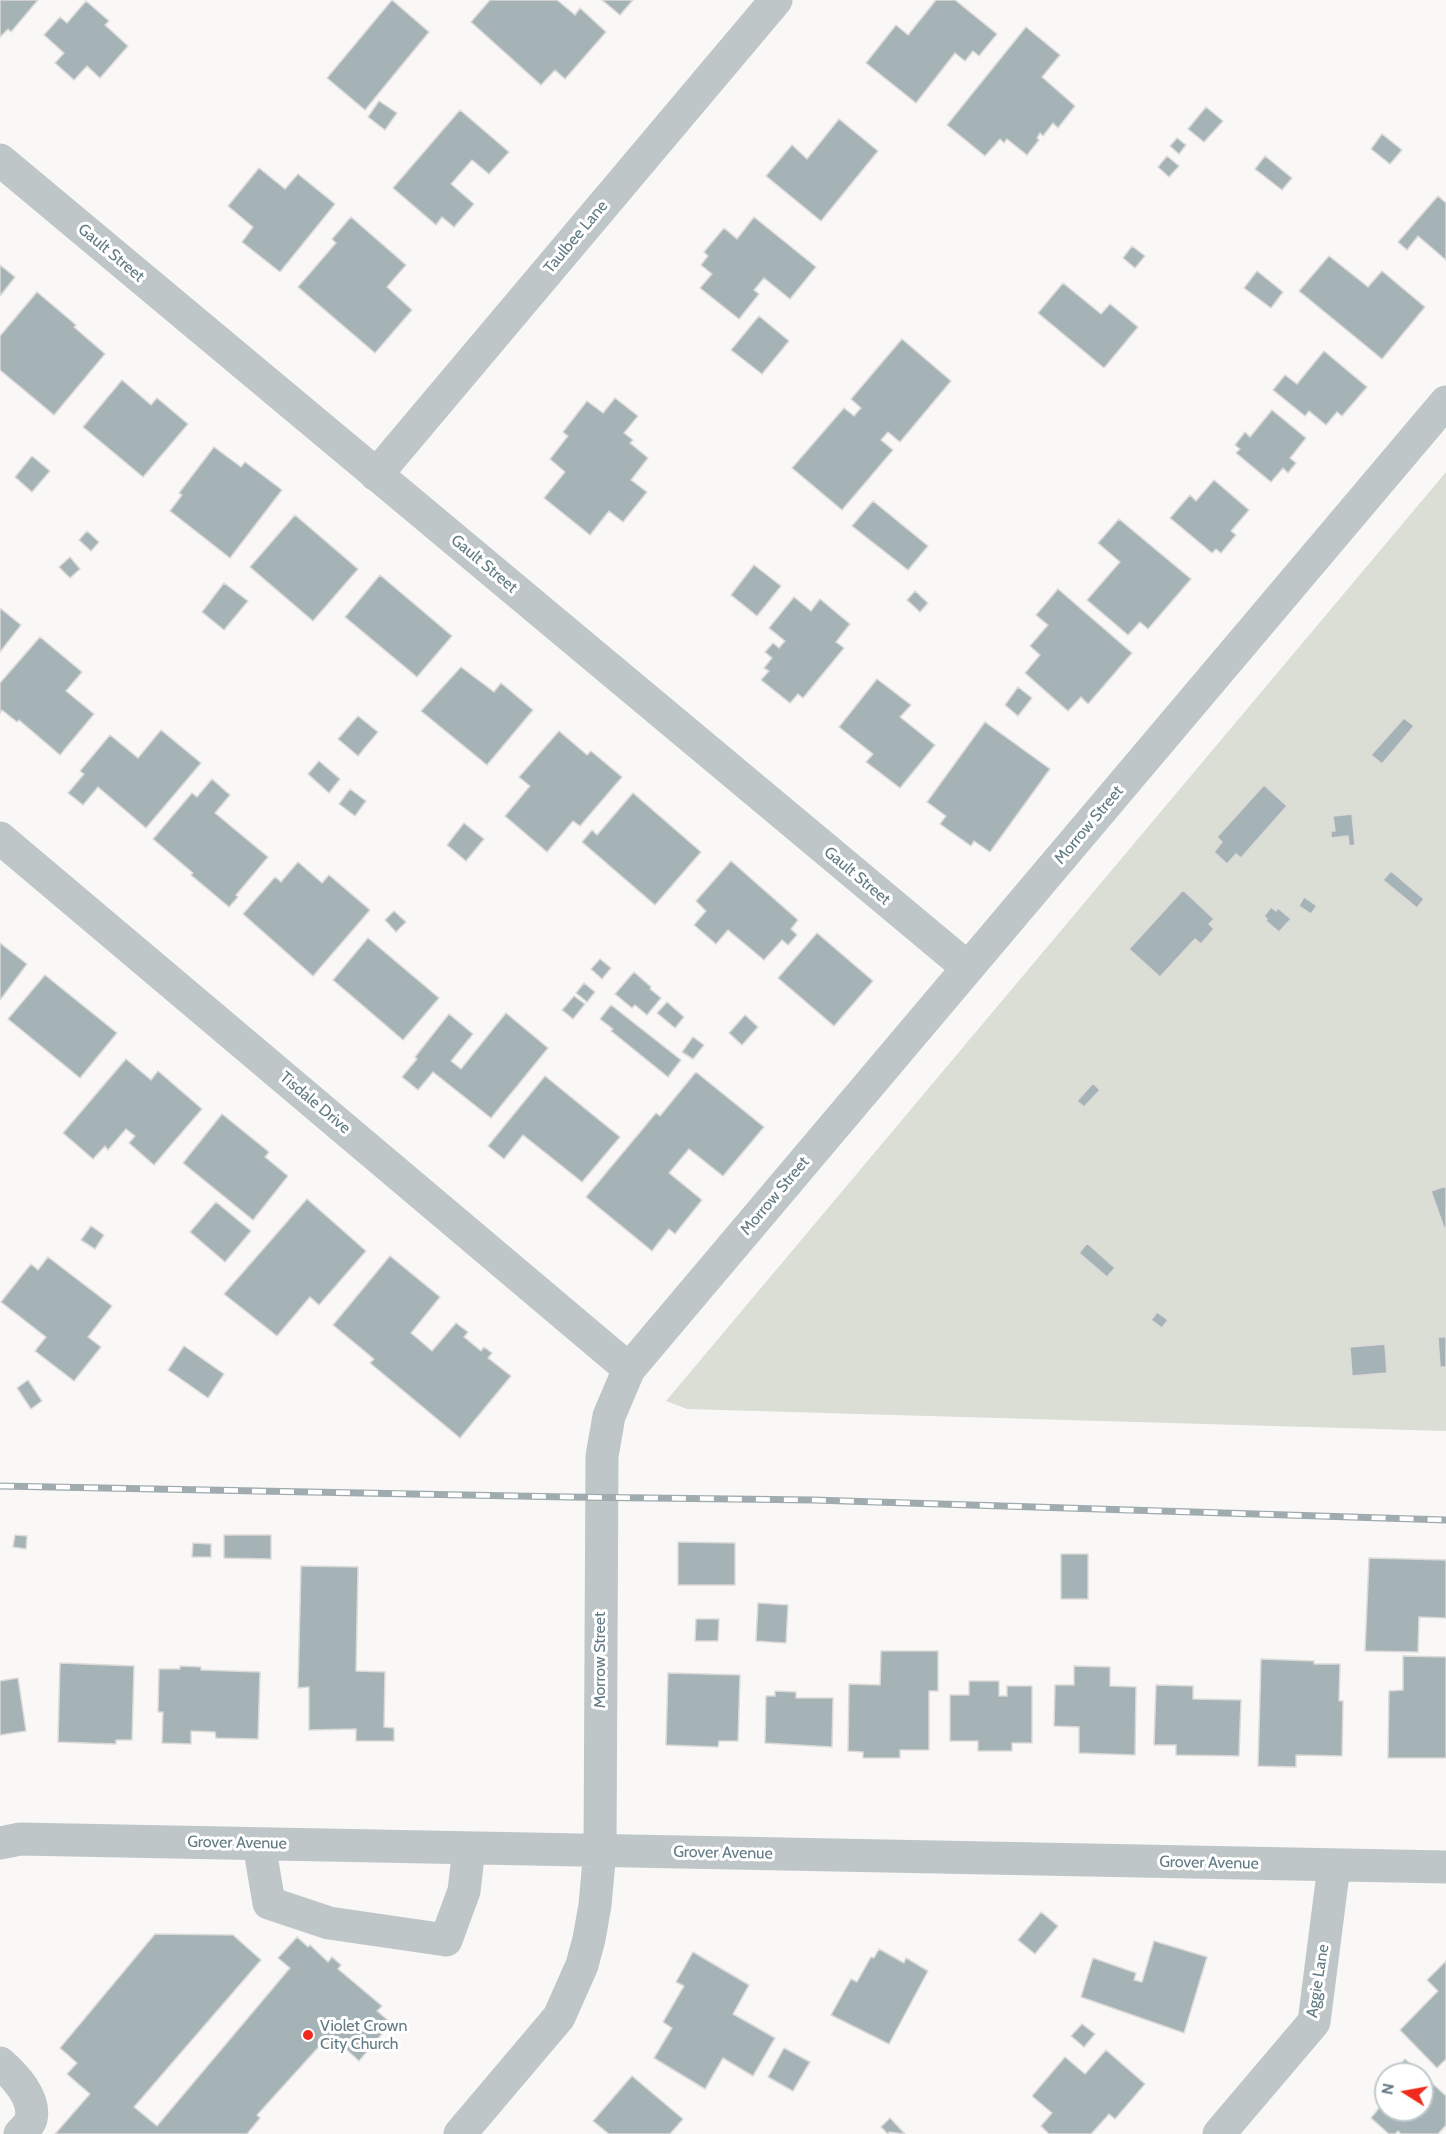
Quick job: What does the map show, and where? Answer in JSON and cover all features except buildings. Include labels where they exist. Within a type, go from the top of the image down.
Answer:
[{"type":"street","name":"Taulbee Lane","points":[[376,475],[776,0]]},
{"type":"street","name":"Gault Street","points":[[0,160],[968,968]]},
{"type":"street","name":"Morrow Street","points":[[460,2134],[559,2017],[575,1983],[589,1939],[600,1850],[602,1456],[609,1416],[630,1368],[1446,402]]},
{"type":"street","name":"Tisdale Drive","points":[[0,838],[630,1368]]},
{"type":"street","name":"Grover Avenue","points":[[0,1843],[20,1839],[1446,1867]]},
{"type":"street","points":[[258,1844],[269,1903],[329,1923],[446,1940],[464,1891],[470,1848]]},
{"type":"street","name":"Aggie Lane","points":[[1219,2134],[1314,2022],[1334,1866]]},
{"type":"street","points":[[0,2063],[13,2074],[31,2106],[31,2120],[20,2134]]},
{"type":"shaded area","points":[[1446,472],[1446,1431],[687,1409],[666,1401]]},
{"type":"railway","points":[[0,1486],[813,1500],[1446,1520]]},
{"type":"place","name":"Violet Crown City Church","points":[[308,2035]]}]
